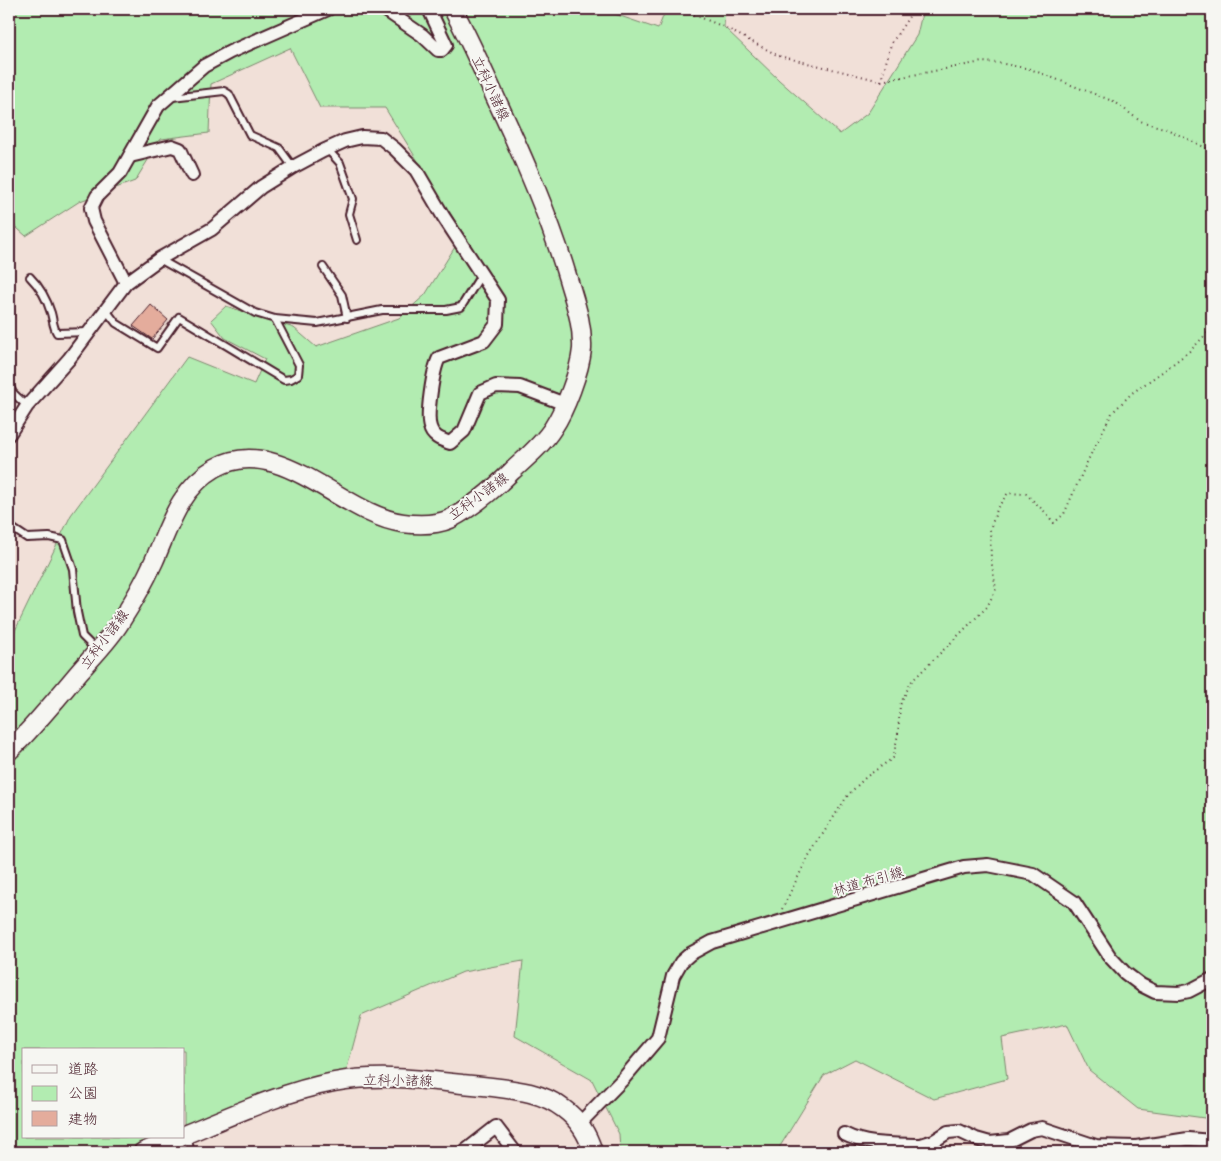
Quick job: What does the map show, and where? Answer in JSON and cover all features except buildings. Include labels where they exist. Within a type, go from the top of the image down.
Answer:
[{"type":"main road","name":"立科小諸線","points":[[9,751],[28,733],[117,628],[143,584],[177,508],[187,492],[216,467],[233,461],[251,459],[268,461],[287,467],[386,520],[428,524],[450,518],[502,482],[554,428],[574,380],[582,351],[579,313],[562,258],[526,164],[454,9]]},
{"type":"main road","name":"立科小諸線","points":[[185,1134],[290,1093],[335,1082],[368,1078],[416,1079],[531,1093],[548,1100],[564,1108],[580,1123],[591,1143],[593,1152]]},
{"type":"main road","name":"立科小諸線","points":[[143,1152],[176,1138]]},
{"type":"street","points":[[126,283],[94,221],[90,208],[97,196],[120,173],[158,106],[204,66],[230,52],[328,9]]},
{"type":"street","points":[[384,9],[422,35],[438,50],[442,50],[446,45],[428,9]]},
{"type":"street","points":[[9,434],[28,406],[70,359],[88,332],[126,283],[159,258],[212,229],[261,187],[293,167],[345,141],[362,137],[381,138],[416,170],[443,216],[498,300],[497,324],[484,341],[439,358],[435,367],[430,428],[438,439],[450,443],[464,431],[480,394],[496,386],[520,387],[565,404]]},
{"type":"street","points":[[130,156],[172,146],[180,149],[192,174]]},
{"type":"street","name":"林道 布引線","points":[[580,1123],[623,1080],[658,1038],[673,976],[681,962],[690,954],[712,942],[964,867],[988,865],[1033,874],[1074,902],[1110,957],[1125,973],[1141,985],[1155,992],[1179,993],[1189,991],[1212,979]]},
{"type":"street","points":[[464,1152],[496,1128],[515,1152]]},
{"type":"street","points":[[844,1134],[851,1138],[875,1143],[921,1148],[948,1132],[959,1132],[990,1143],[1009,1141],[1031,1130],[1042,1128],[1096,1146],[1136,1147],[1188,1139],[1212,1142]]},
{"type":"lane","points":[[167,97],[224,91],[229,94],[250,135],[278,148],[293,167]]},
{"type":"lane","points":[[327,149],[340,163],[353,199],[349,214],[357,240]]},
{"type":"lane","points":[[159,258],[255,313],[275,318],[316,323],[382,310],[446,310],[461,307],[482,274]]},
{"type":"lane","points":[[323,267],[342,295],[347,318]]},
{"type":"lane","points":[[30,277],[39,286],[49,306],[57,333],[88,332]]},
{"type":"lane","points":[[105,309],[116,322],[157,348],[179,317],[284,380],[291,379],[298,375],[299,365],[275,318]]},
{"type":"lane","points":[[9,385],[13,393],[28,406]]},
{"type":"lane","points":[[9,526],[27,538],[49,537],[63,540],[73,569],[82,636],[97,651]]},
{"type":"lane","points":[[184,1138],[190,1152]]},
{"type":"path","points":[[680,9],[724,26],[779,56],[881,81],[982,62],[1030,69],[1115,102],[1140,121],[1168,129],[1212,151]]},
{"type":"path","points":[[881,81],[891,44],[914,9]]},
{"type":"path","points":[[775,924],[808,857],[848,795],[866,777],[893,758],[898,734],[900,705],[911,682],[987,607],[996,589],[990,529],[998,507],[1008,493],[1026,494],[1054,523],[1064,514],[1088,460],[1112,413],[1132,393],[1191,350],[1212,328]]},
{"type":"green space","points":[[9,9],[600,9],[658,29],[666,9],[725,9],[724,27],[779,80],[840,134],[868,113],[917,35],[923,9],[1212,9],[1212,1119],[1138,1109],[1089,1070],[1067,1024],[1002,1038],[1007,1079],[934,1099],[855,1059],[824,1075],[779,1148],[780,1152],[620,1152],[619,1134],[592,1080],[515,1036],[523,961],[463,972],[361,1016],[346,1072],[185,1129],[185,1048],[22,1048],[22,1138],[161,1138],[126,1152],[9,1152],[9,643],[71,515],[187,357],[254,384],[265,359],[225,338],[211,320],[226,306],[294,328],[316,347],[399,318],[425,295],[463,234],[385,108],[320,108],[290,48],[211,84],[209,133],[161,139],[135,181],[80,201],[26,236],[9,221]]}]
